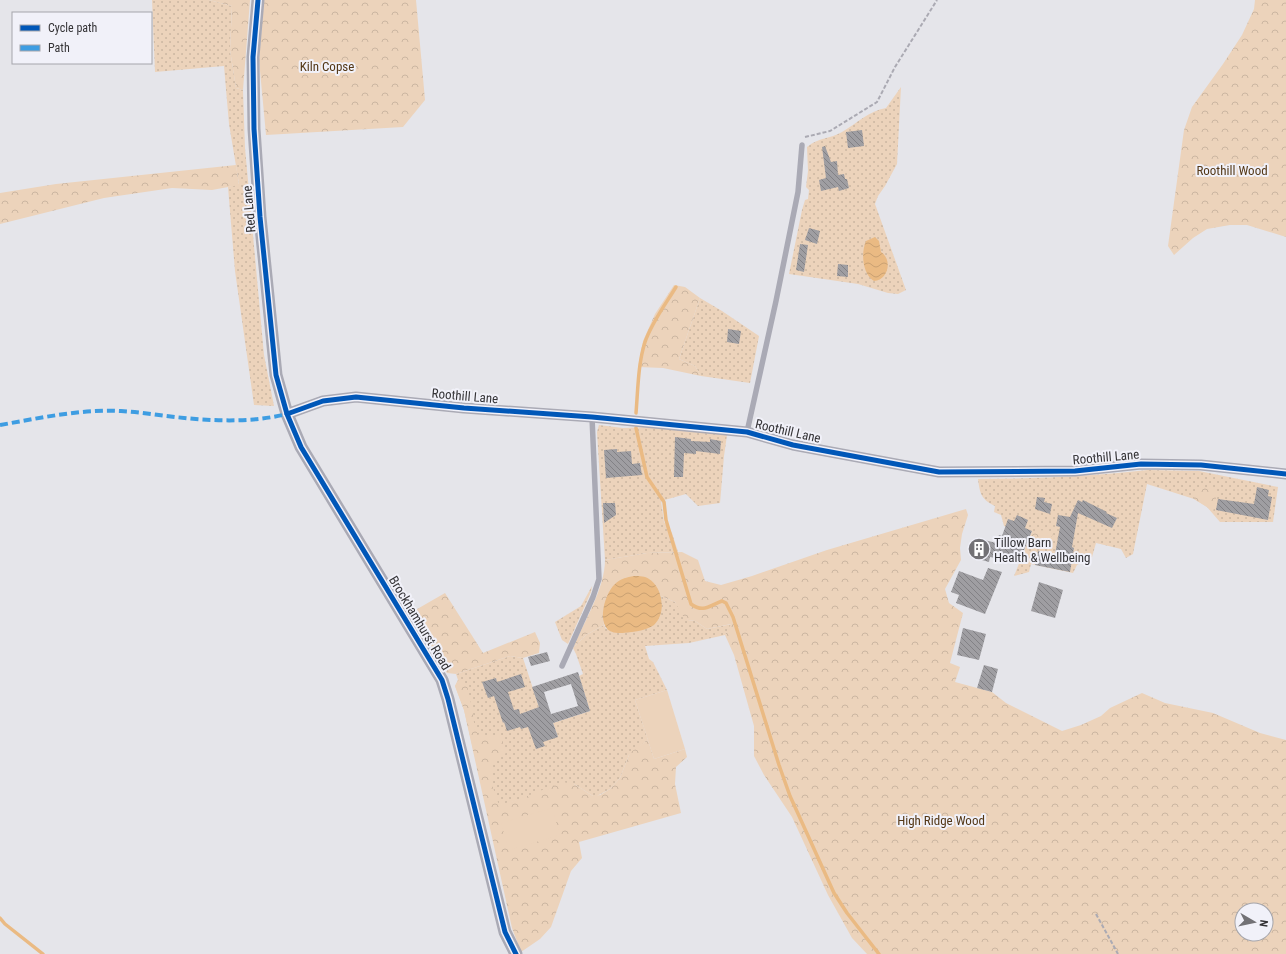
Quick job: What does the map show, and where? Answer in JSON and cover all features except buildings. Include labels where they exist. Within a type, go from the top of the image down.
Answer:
[{"type":"street","name":"Red Lane","points":[[258,0],[253,57],[254,129],[260,217],[276,375],[287,414]]},
{"type":"street","name":"Roothill Lane","points":[[287,414],[323,401],[356,397],[464,408],[592,417],[747,432],[793,445],[939,472],[1075,471],[1141,464],[1201,465],[1286,474]]},
{"type":"street","name":"Brockhamhurst Road","points":[[287,414],[301,447],[442,680],[448,699],[505,932],[516,954]]},
{"type":"lane","points":[[747,432],[798,192],[802,145]]},
{"type":"lane","points":[[562,666],[593,597],[599,579],[592,417]]},
{"type":"path","points":[[802,145],[803,138],[830,131],[877,102],[895,67],[937,0]]},
{"type":"path","points":[[1096,914],[1118,954]]},
{"type":"green space","points":[[152,0],[209,0],[232,6],[230,50],[236,88],[243,90],[245,148],[264,355],[274,406],[254,405],[235,271],[228,187],[239,184],[229,124],[224,66],[155,72]]},
{"type":"green space","points":[[209,0],[250,0],[243,90],[236,88],[230,50],[232,6]]},
{"type":"green space","name":"Kiln Copse","points":[[264,0],[416,0],[425,100],[403,127],[266,135],[259,60]]},
{"type":"green space","name":"Roothill Wood","points":[[1255,0],[1286,0],[1286,237],[1247,225],[1230,225],[1207,229],[1193,238],[1174,255],[1168,246],[1184,130],[1192,107],[1242,35],[1254,9]]},
{"type":"green space","points":[[901,87],[897,164],[878,196],[875,204],[906,290],[898,294],[888,293],[858,284],[789,274],[802,210],[805,200],[808,199],[809,190],[806,187],[808,171],[807,147],[816,141],[838,134],[874,112],[886,108]]},
{"type":"green space","points":[[236,165],[239,185],[212,190],[172,188],[104,198],[0,224],[0,193],[56,184]]},
{"type":"green space","points":[[674,285],[685,287],[700,298],[679,359],[695,366],[701,376],[663,368],[638,367],[643,341],[655,314]]},
{"type":"green space","points":[[700,298],[759,336],[750,383],[701,376],[695,366],[679,359]]},
{"type":"green space","points":[[599,425],[623,428],[650,427],[727,435],[720,503],[698,506],[686,494],[661,501],[664,522],[672,533],[678,552],[647,553],[605,560],[597,432]]},
{"type":"green space","points":[[1148,470],[1199,471],[1278,487],[1273,522],[1220,522],[1207,507],[1194,499],[1147,484],[1133,554],[1126,558],[1121,549],[1096,543],[1092,557],[1077,565],[1073,573],[1031,564],[1029,572],[1014,576],[1032,531],[1022,533],[1004,526],[1001,515],[994,512],[995,506],[982,496],[978,479],[1063,477]]},
{"type":"green space","points":[[1196,487],[1213,489],[1217,494],[1213,512],[1194,499]]},
{"type":"green space","name":"High Ridge Wood","points":[[966,509],[968,515],[962,534],[960,548],[961,560],[945,589],[949,603],[963,613],[950,663],[960,667],[955,682],[992,692],[1006,703],[1062,731],[1081,725],[1101,716],[1110,708],[1142,693],[1165,703],[1213,713],[1260,733],[1286,740],[1286,954],[867,954],[852,938],[828,895],[792,817],[764,775],[754,756],[754,726],[734,655],[725,635],[731,624],[707,629],[695,621],[688,620],[683,616],[675,602],[661,596],[657,588],[603,618],[604,625],[586,635],[573,648],[602,582],[605,560],[647,553],[682,552],[698,560],[705,581],[721,585],[827,550]]},
{"type":"green space","points":[[1047,530],[1053,533],[1048,549],[1032,548],[1030,539],[1033,531]]},
{"type":"green space","points":[[592,586],[591,592],[568,644],[562,640],[555,622],[581,606]]},
{"type":"green space","points":[[445,593],[483,653],[535,632],[540,643],[539,653],[523,658],[510,656],[456,674],[447,673],[412,612]]},
{"type":"green space","points":[[661,596],[675,602],[688,620],[695,621],[707,629],[732,624],[725,635],[689,643],[645,646],[649,659],[653,662],[667,690],[635,700],[648,740],[629,755],[620,778],[610,789],[597,796],[593,796],[574,784],[487,809],[464,710],[455,686],[458,680],[456,674],[510,656],[523,658],[539,707],[558,737],[553,723],[590,711],[579,676],[583,674],[573,648],[586,635],[604,625],[606,629],[662,604]]},
{"type":"green space","points":[[458,680],[467,685],[475,730],[480,736],[495,735],[501,737],[506,753],[491,761],[491,782],[499,805],[520,799],[562,782],[574,784],[593,796],[600,795],[610,789],[620,778],[631,752],[648,740],[654,759],[685,749],[687,757],[676,767],[675,784],[681,813],[579,842],[582,858],[571,871],[551,927],[540,939],[521,952],[512,928],[464,710],[455,686]]},
{"type":"green space","points":[[667,690],[685,749],[654,759],[635,700]]},
{"type":"green space","points":[[552,808],[560,835],[509,850],[501,823]]},
{"type":"water","points":[[875,237],[879,241],[881,252],[885,256],[888,264],[886,273],[883,277],[874,281],[870,278],[865,268],[863,251],[866,241]]},
{"type":"water","points":[[642,576],[647,578],[658,588],[662,601],[661,614],[654,625],[647,629],[627,633],[610,631],[606,627],[603,620],[604,604],[607,596],[617,582],[624,578]]},
{"type":"waterway","points":[[636,413],[640,368],[645,342],[655,321],[676,287]]},
{"type":"waterway","points":[[636,428],[647,477],[664,502],[666,520],[691,604],[695,607],[706,608],[722,601],[726,603],[733,617],[790,796],[834,893],[847,913],[879,954]]},
{"type":"waterway","points":[[0,918],[5,924],[43,954]]},
{"type":"marked path","points":[[0,425],[90,411],[128,411],[217,420],[260,419],[287,414]]},
{"type":"cycle path","points":[[258,0],[253,57],[254,129],[260,217],[276,375],[287,414],[301,447],[442,680],[448,699],[505,932],[516,954]]},
{"type":"cycle path","points":[[287,414],[323,401],[356,397],[464,408],[592,417],[747,432],[793,445],[939,472],[1075,471],[1141,464],[1201,465],[1286,474]]},
{"type":"place","name":"Tillow Barn Health & Wellbeing","points":[[979,549]]}]
